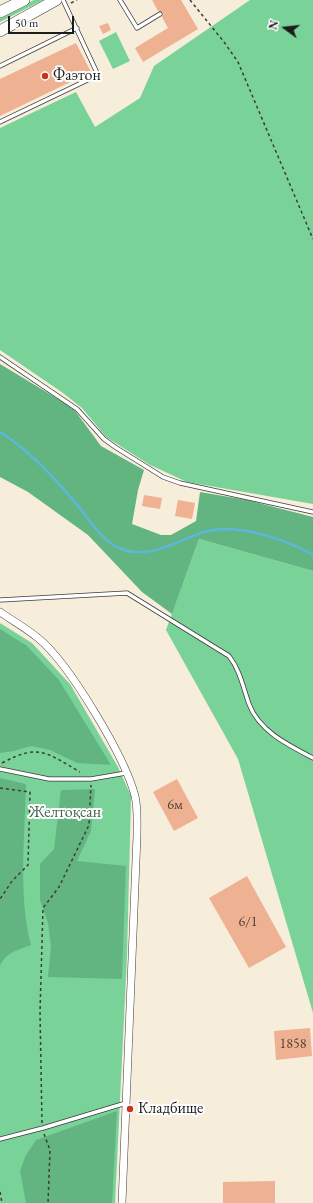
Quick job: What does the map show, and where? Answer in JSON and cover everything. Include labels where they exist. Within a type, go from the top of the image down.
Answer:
[{"type":"main road","points":[[0,12],[24,0]]},
{"type":"main road","points":[[0,31],[56,0]]},
{"type":"street","points":[[0,612],[39,638],[65,667],[96,716],[128,772],[136,797],[137,836],[122,1203]]},
{"type":"lane","points":[[0,122],[98,75],[63,0]]},
{"type":"lane","points":[[120,0],[137,28],[160,14]]},
{"type":"lane","points":[[0,66],[77,28]]},
{"type":"lane","points":[[0,357],[77,409],[104,439],[163,477],[180,483],[313,512]]},
{"type":"lane","points":[[0,600],[127,593],[229,656],[236,664],[255,717],[268,730],[290,746],[313,758]]},
{"type":"lane","points":[[0,769],[49,779],[92,779],[128,772]]},
{"type":"lane","points":[[0,1139],[43,1128],[126,1102]]},
{"type":"path","points":[[190,0],[238,62],[313,239]]},
{"type":"path","points":[[0,764],[30,751],[45,752],[92,779],[90,825],[59,887],[43,908],[40,1012],[43,1128],[45,1140],[50,1150],[48,1203]]},
{"type":"path","points":[[0,788],[30,792],[28,865],[12,881],[0,899]]},
{"type":"path","points":[[0,1192],[2,1203]]},
{"type":"green space","points":[[34,0],[43,0],[0,22],[0,18]]},
{"type":"green space","points":[[250,0],[313,0],[313,504],[187,482],[150,465],[106,437],[82,408],[63,393],[0,350],[0,128],[76,92],[95,127],[140,98],[154,66]]},
{"type":"green space","points":[[116,32],[130,61],[113,69],[99,41]]},
{"type":"green space","points":[[0,364],[73,408],[101,446],[144,470],[138,490],[132,524],[161,535],[171,535],[196,521],[200,492],[247,500],[313,517],[313,571],[199,539],[172,614],[142,592],[88,535],[28,492],[0,477]]},
{"type":"green space","points":[[199,539],[313,571],[313,1013],[238,759],[166,630]]},
{"type":"green space","name":"Желтоқсан","points":[[0,623],[32,643],[70,684],[118,767],[131,796],[127,956],[115,1203],[0,1203]]},
{"type":"green space","points":[[0,629],[27,646],[59,680],[111,765],[77,763],[50,750],[31,746],[0,753]]},
{"type":"green space","points":[[0,778],[26,784],[23,886],[27,926],[31,945],[17,950],[9,955],[0,966]]},
{"type":"green space","points":[[95,789],[91,831],[77,861],[126,866],[122,979],[48,977],[51,946],[48,923],[40,900],[40,864],[54,849],[61,790]]},
{"type":"green space","points":[[117,1111],[112,1203],[26,1203],[20,1171],[26,1155],[36,1140]]},
{"type":"building","points":[[152,0],[181,0],[198,29],[143,62],[135,48],[168,28],[162,17],[163,13],[158,11]]},
{"type":"building","points":[[108,23],[111,30],[103,34],[99,26]]},
{"type":"building","name":"Фаэтон","points":[[76,43],[91,72],[0,116],[0,79]]},
{"type":"building","points":[[144,495],[162,498],[160,509],[142,506]]},
{"type":"building","points":[[178,500],[195,503],[192,519],[175,516]]},
{"type":"building","points":[[177,779],[198,818],[174,831],[153,792]]},
{"type":"building","points":[[247,876],[286,947],[249,968],[209,898]]},
{"type":"building","points":[[310,1028],[312,1056],[276,1060],[274,1031]]},
{"type":"building","points":[[275,1181],[275,1203],[223,1203],[223,1182]]},
{"type":"waterway","points":[[0,432],[20,446],[39,463],[78,506],[99,533],[119,548],[131,552],[154,551],[197,534],[220,529],[233,529],[262,534],[290,544],[313,555]]},
{"type":"place","name":"Фаэтон","points":[[45,76]]},
{"type":"place","name":"Кладбище","points":[[130,1109]]}]
